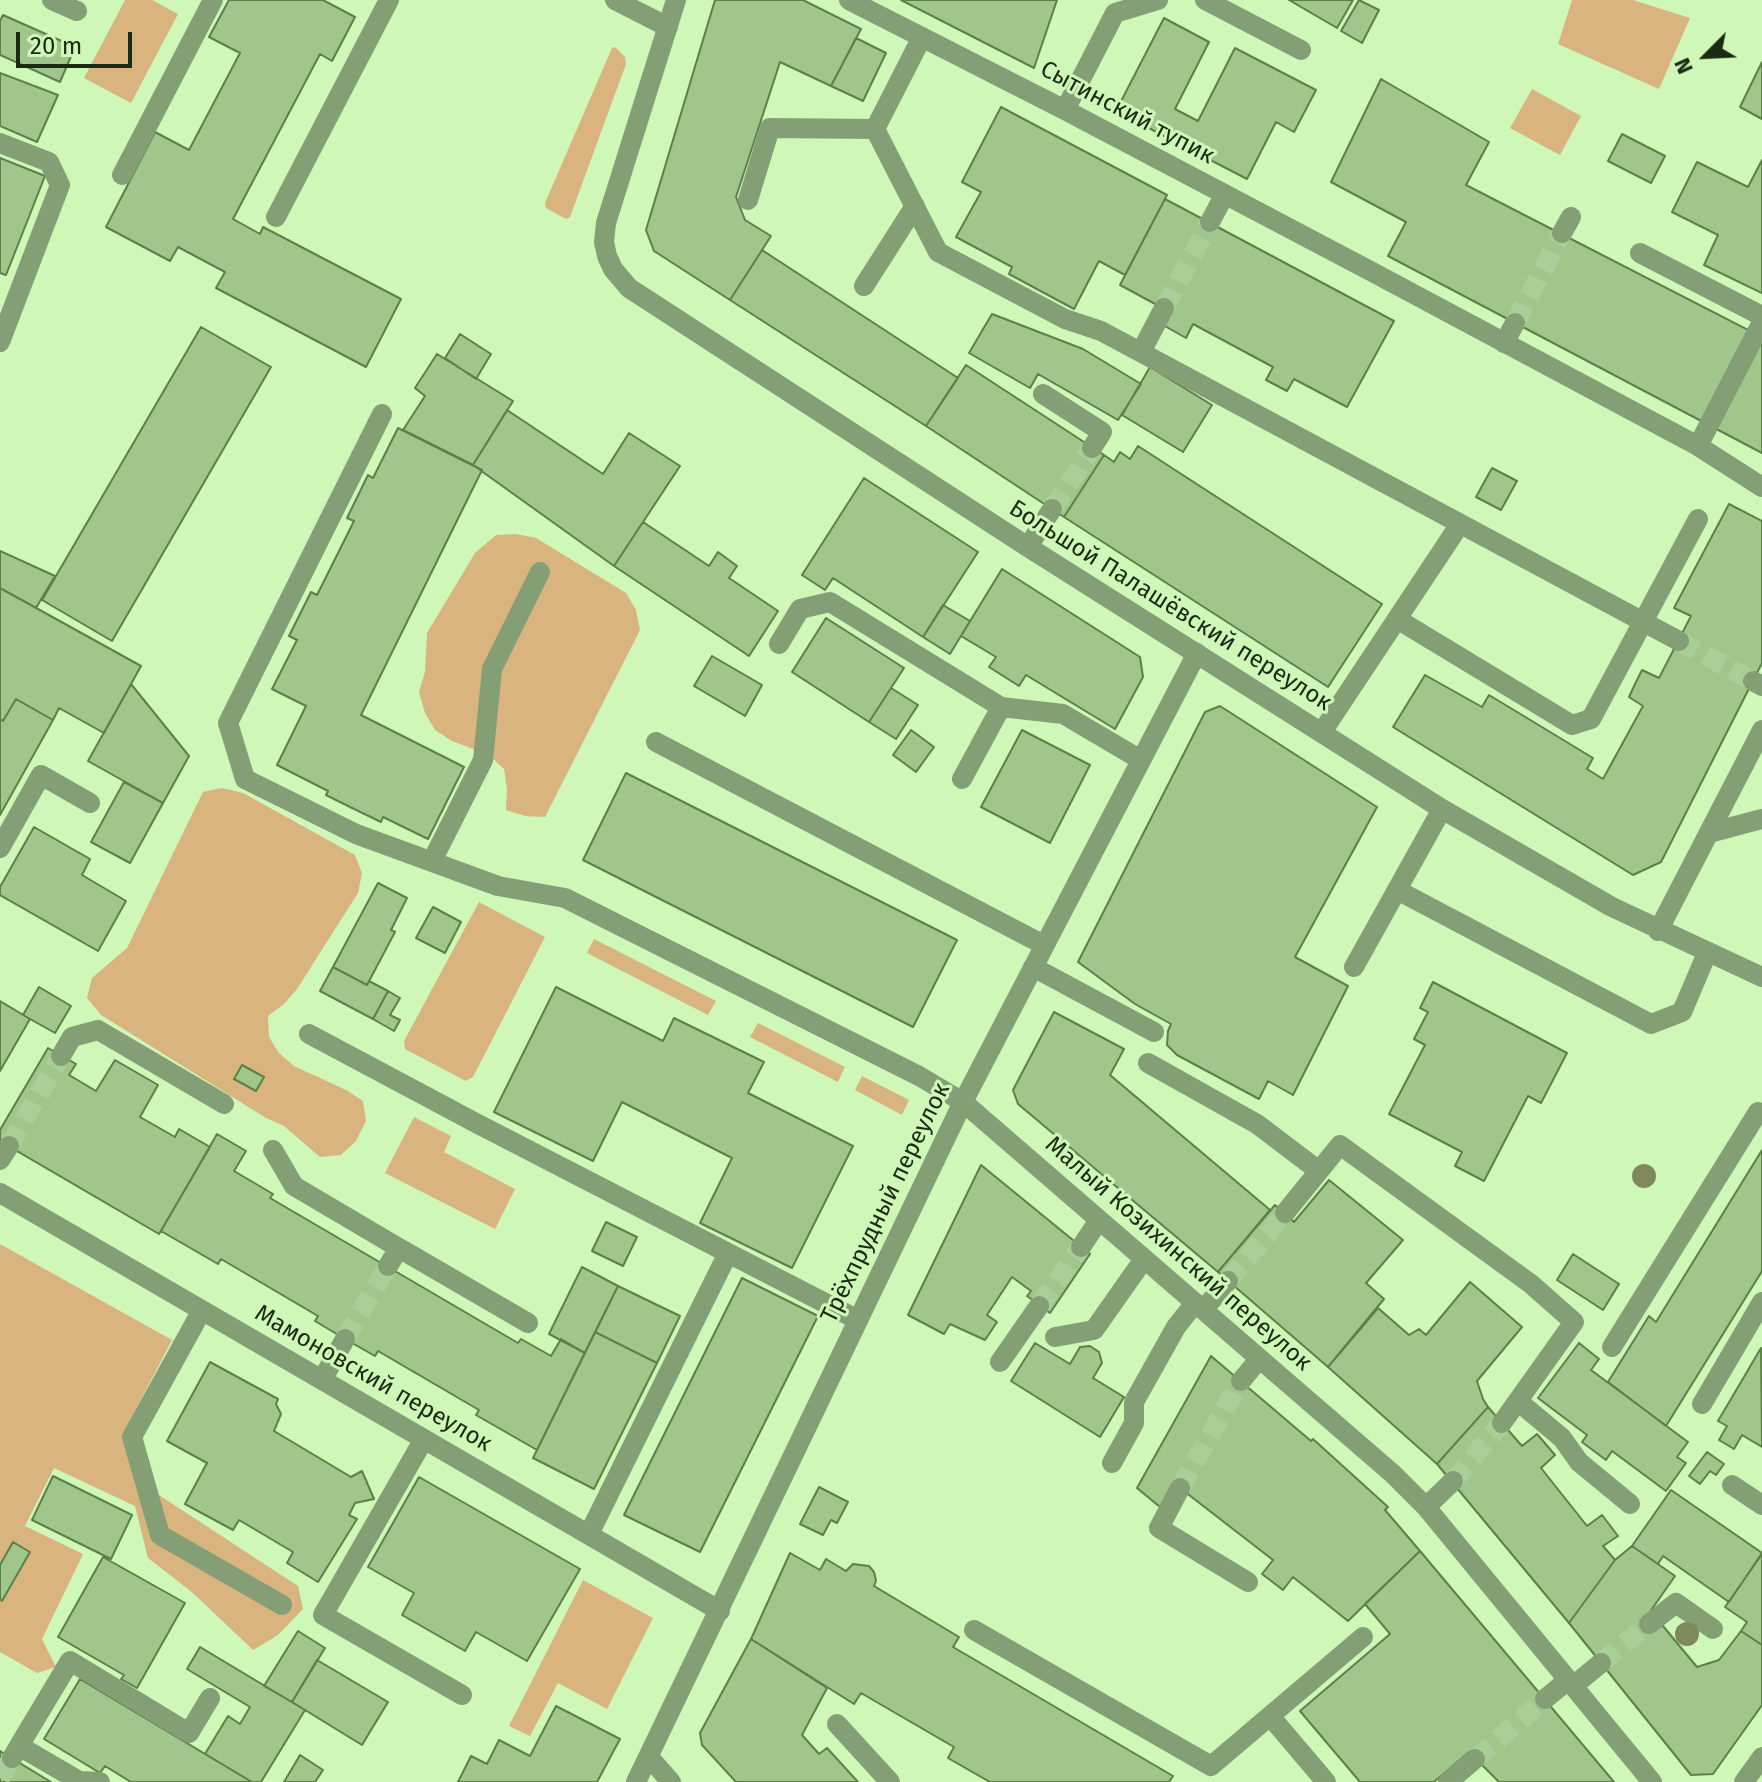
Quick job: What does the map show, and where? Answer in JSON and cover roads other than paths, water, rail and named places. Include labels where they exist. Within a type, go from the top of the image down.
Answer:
[{"type":"street","points":[[52,0],[77,11]]},
{"type":"street","points":[[122,175],[213,0]]},
{"type":"street","points":[[276,217],[389,0]]},
{"type":"street","points":[[615,0],[668,27],[676,0]]},
{"type":"street","name":"Сытинский тупик","points":[[849,0],[1378,275],[1698,446],[1762,487]]},
{"type":"street","points":[[1065,110],[1115,13],[1158,0]]},
{"type":"street","points":[[1205,0],[1301,50]]},
{"type":"street","name":"Большой Палашёвский переулок","points":[[668,27],[606,223],[604,242],[607,256],[622,282],[1028,547],[1442,809],[1612,907],[1762,977]]},
{"type":"street","points":[[875,129],[922,37]]},
{"type":"street","points":[[748,200],[770,128],[875,129]]},
{"type":"street","points":[[875,129],[938,252],[1065,319],[1101,331],[1679,641]]},
{"type":"street","points":[[0,143],[49,162],[60,185],[0,342]]},
{"type":"street","points":[[1210,222],[1225,194]]},
{"type":"street","points":[[864,286],[915,206]]},
{"type":"street","points":[[1640,253],[1762,319],[1698,446]]},
{"type":"street","points":[[1141,352],[1164,308]]},
{"type":"street","points":[[1504,343],[1515,323]]},
{"type":"street","points":[[1043,394],[1102,432],[1092,448]]},
{"type":"street","name":"Малый Козихинский переулок","points":[[382,414],[228,723],[245,779],[356,834],[498,886],[565,898],[919,1076],[963,1102],[1393,1474],[1426,1507],[1652,1782]]},
{"type":"street","points":[[1028,547],[1052,509]]},
{"type":"street","points":[[1397,619],[1572,725],[1591,719],[1698,519]]},
{"type":"street","points":[[1322,732],[1460,524]]},
{"type":"street","points":[[432,861],[483,760],[492,669],[540,572]]},
{"type":"street","points":[[779,644],[800,609],[830,602],[1001,707],[1063,714],[1141,760]]},
{"type":"street","name":"Трёхпрудный переулок","points":[[636,1782],[963,1102],[1197,653]]},
{"type":"street","points":[[962,779],[1001,707]]},
{"type":"street","points":[[1658,931],[1762,730]]},
{"type":"street","points":[[656,742],[1044,945]]},
{"type":"street","points":[[0,848],[41,775],[90,803]]},
{"type":"street","points":[[1354,967],[1442,809]]},
{"type":"street","points":[[1709,833],[1762,819]]},
{"type":"street","points":[[1397,890],[1651,1024],[1682,1012],[1707,953]]},
{"type":"street","points":[[1033,967],[1154,1032]]},
{"type":"street","points":[[61,1056],[72,1037],[98,1030],[224,1104]]},
{"type":"street","points":[[309,1034],[858,1320]]},
{"type":"street","points":[[1148,1063],[1257,1124],[1319,1171]]},
{"type":"street","points":[[1612,1347],[1758,1112],[1762,1114]]},
{"type":"street","points":[[1285,1213],[1340,1145],[1531,1284],[1574,1322],[1502,1423]]},
{"type":"street","points":[[273,1150],[294,1186],[528,1323]]},
{"type":"street","name":"Мамоновский переулок","points":[[0,1193],[720,1611]]},
{"type":"street","points":[[1081,1247],[1099,1220]]},
{"type":"street","points":[[388,1266],[399,1248]]},
{"type":"street","points":[[589,1534],[728,1253]]},
{"type":"street","points":[[1055,1337],[1094,1330],[1144,1259]]},
{"type":"street","points":[[1112,1463],[1134,1423],[1134,1402],[1176,1327],[1228,1281]]},
{"type":"street","points":[[1702,1404],[1756,1326],[1762,1302]]},
{"type":"street","points":[[1000,1362],[1039,1306]]},
{"type":"street","points":[[202,1310],[132,1437],[160,1535],[282,1605]]},
{"type":"street","points":[[322,1380],[345,1339]]},
{"type":"street","points":[[1241,1381],[1259,1359]]},
{"type":"street","points":[[1519,1402],[1562,1438],[1579,1462],[1630,1504]]},
{"type":"street","points":[[424,1439],[323,1615],[462,1695]]},
{"type":"street","points":[[1426,1507],[1453,1481]]},
{"type":"street","points":[[1732,1485],[1762,1505]]},
{"type":"street","points":[[1180,1488],[1159,1528],[1248,1582]]},
{"type":"street","points":[[1649,1624],[1676,1603],[1713,1629]]},
{"type":"street","points":[[974,1630],[1211,1766],[1363,1637]]},
{"type":"street","points":[[100,1782],[79,1781],[15,1752],[70,1661],[189,1733],[210,1698]]},
{"type":"street","points":[[1545,1699],[1601,1663]]},
{"type":"street","points":[[1270,1716],[1326,1782]]},
{"type":"street","points":[[837,1724],[890,1782]]},
{"type":"street","points":[[649,1757],[671,1782]]},
{"type":"street","points":[[1744,1782],[1762,1757]]},
{"type":"street","points":[[1448,1782],[1475,1759]]},
{"type":"tunnel","points":[[1164,308],[1210,222]]},
{"type":"tunnel","points":[[1515,323],[1562,233]]},
{"type":"tunnel","points":[[1052,509],[1092,448]]},
{"type":"tunnel","points":[[1679,641],[1753,681]]},
{"type":"tunnel","points":[[9,1146],[61,1056]]},
{"type":"tunnel","points":[[1228,1281],[1285,1213]]},
{"type":"tunnel","points":[[1039,1306],[1081,1247]]},
{"type":"tunnel","points":[[345,1339],[388,1266]]},
{"type":"tunnel","points":[[1180,1488],[1241,1381]]},
{"type":"tunnel","points":[[1453,1481],[1502,1423]]},
{"type":"tunnel","points":[[1601,1663],[1649,1624]]},
{"type":"tunnel","points":[[1475,1759],[1545,1699]]},
{"type":"tunnel","points":[[0,1778],[12,1758]]}]
